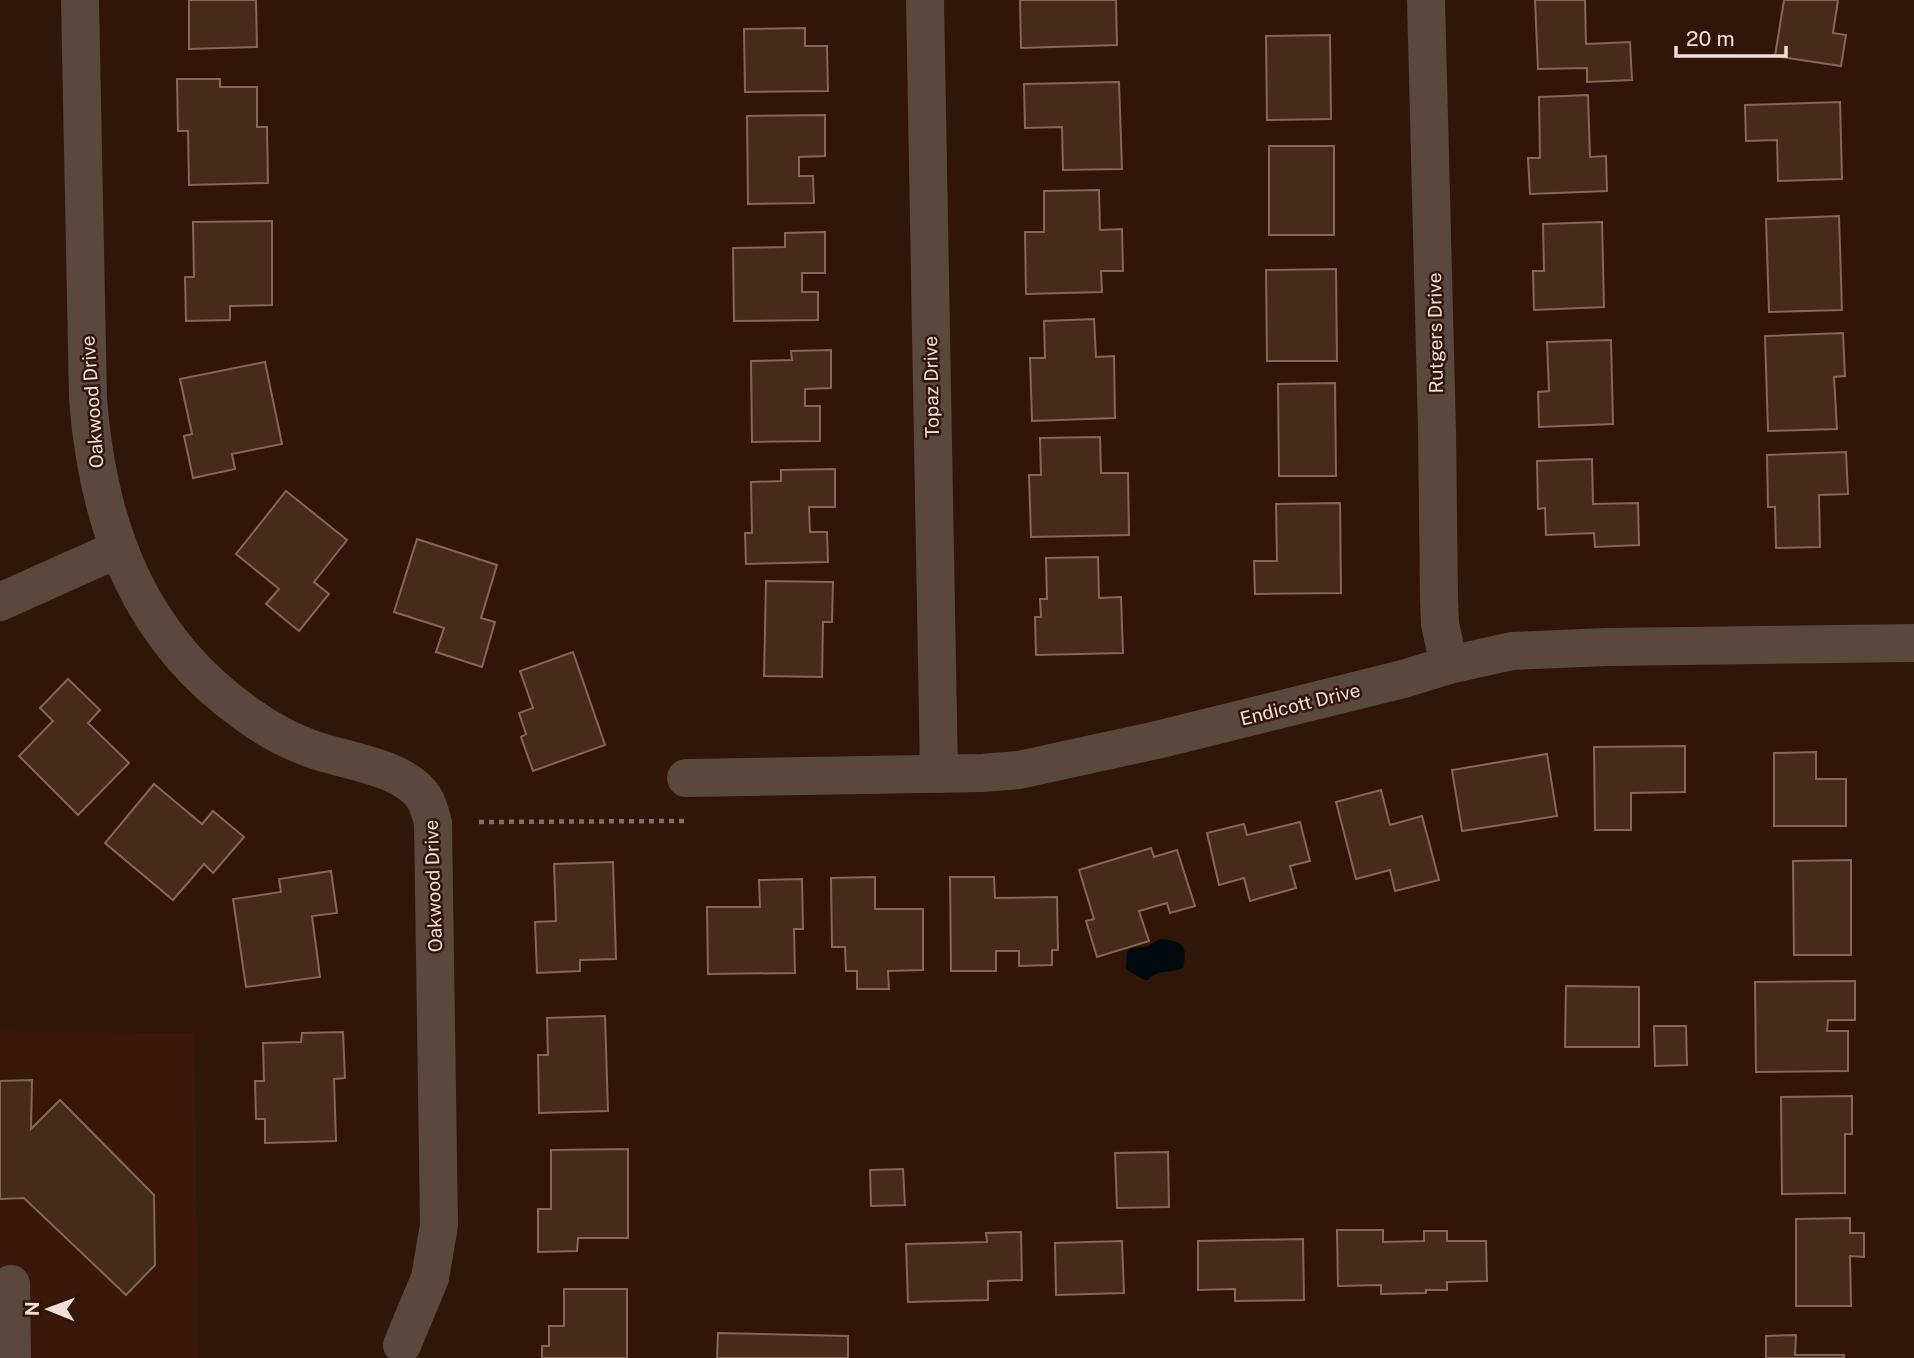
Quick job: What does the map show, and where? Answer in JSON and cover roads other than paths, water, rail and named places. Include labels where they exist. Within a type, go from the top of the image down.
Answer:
[{"type":"street","name":"Oakwood Drive","points":[[80,0],[88,399],[92,445],[99,484],[118,549],[135,589],[155,622],[192,670],[249,716],[308,748],[369,766],[405,781],[423,796],[429,807],[434,834],[439,1225],[430,1278],[402,1345]]},
{"type":"street","name":"Topaz Drive","points":[[925,0],[939,774]]},
{"type":"street","name":"Rutgers Drive","points":[[1426,0],[1437,430],[1438,598],[1440,624],[1449,665]]},
{"type":"street","points":[[0,602],[118,549]]},
{"type":"street","name":"Endicott Drive","points":[[686,778],[982,773],[1031,768],[1161,739],[1513,651],[1549,648],[1914,643]]},
{"type":"street","points":[[11,1284],[12,1358]]}]
